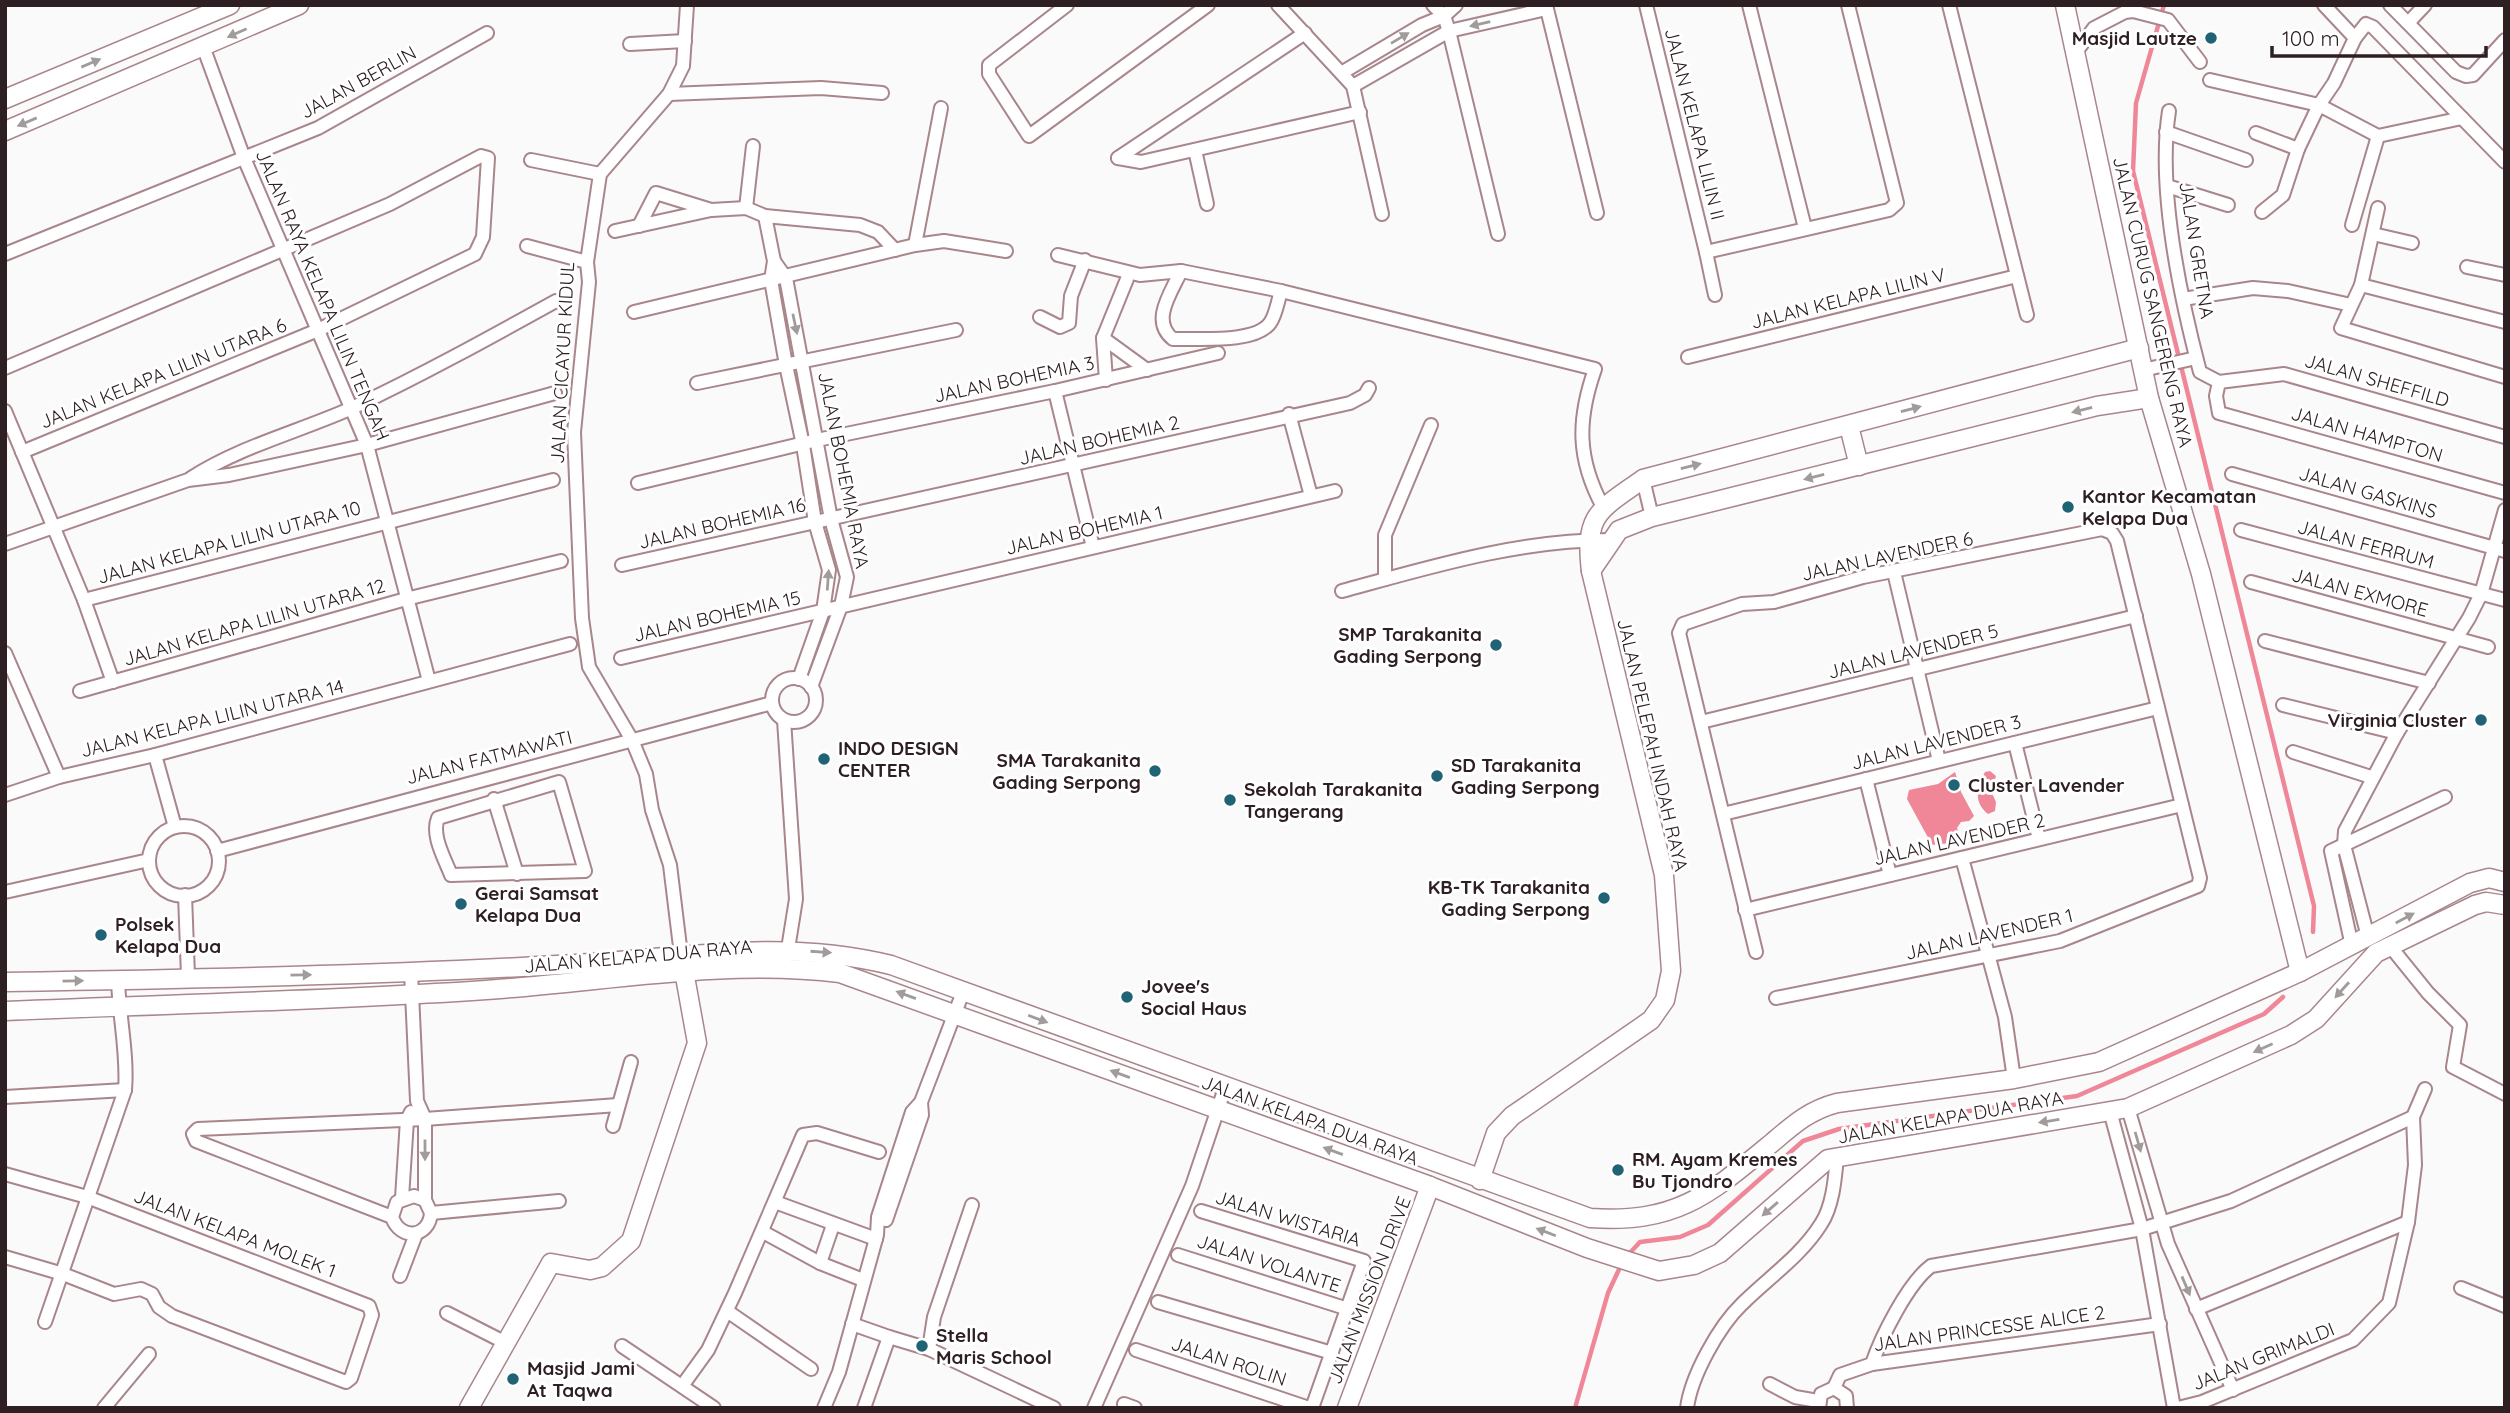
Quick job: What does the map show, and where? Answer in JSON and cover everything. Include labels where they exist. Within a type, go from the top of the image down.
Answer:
[{"type":"main road","points":[[5,99],[229,5]]},
{"type":"main road","points":[[5,131],[204,48],[299,5]]},
{"type":"main road","name":"JALAN CURUG SANGERENG RAYA","points":[[2064,5],[2139,348],[2148,369],[2149,398],[2201,574],[2300,972]]},
{"type":"main road","points":[[1587,540],[1603,507],[1643,479],[2139,348]]},
{"type":"main road","points":[[1591,571],[1619,530],[1652,517],[2097,406],[2149,398]]},
{"type":"main road","points":[[1849,426],[1859,466]]},
{"type":"main road","name":"JALAN PELEPAH INDAH RAYA","points":[[1480,1180],[1496,1133],[1504,1124],[1651,1020],[1665,1000],[1671,971],[1664,875],[1591,571],[1587,540]]},
{"type":"main road","points":[[2497,880],[2486,902],[2505,905]]},
{"type":"main road","name":"JALAN KELAPA DUA RAYA","points":[[5,1011],[413,995],[682,964],[739,949],[789,949],[846,954],[891,965],[1590,1218],[1621,1220],[1657,1215],[1691,1204],[1720,1185],[1813,1109],[1837,1103],[2014,1079],[2099,1062],[2300,972],[2470,883],[2497,880]]},
{"type":"main road","name":"JALAN KELAPA DUA RAYA","points":[[5,982],[682,964],[792,968],[839,973],[1430,1186],[1583,1246],[1659,1271],[1694,1265],[1720,1253],[1828,1159],[2119,1110],[2306,1027],[2376,953],[2486,902]]},
{"type":"main road","points":[[469,1408],[551,1263],[590,1270],[601,1267],[631,1241],[697,1043],[682,964]]},
{"type":"main road","name":"JALAN MISSION DRIVE","points":[[1347,1408],[1430,1186]]},
{"type":"main road","points":[[1583,1246],[1590,1218]]},
{"type":"street","points":[[531,160],[600,174],[669,94],[683,66],[687,5]]},
{"type":"street","points":[[1067,5],[989,65],[989,74],[1029,136],[1208,5]]},
{"type":"street","points":[[1278,5],[1343,72],[1353,86],[1382,214]]},
{"type":"street","points":[[1433,5],[1444,16],[1449,31],[1498,234]]},
{"type":"street","points":[[1343,72],[1422,25],[1444,16],[1456,5]]},
{"type":"street","name":"JALAN KELAPA LILIN II","points":[[1646,5],[1716,295]]},
{"type":"street","points":[[1749,5],[1805,228]]},
{"type":"street","points":[[1706,252],[1889,210],[1897,203],[1848,5]]},
{"type":"street","points":[[1949,5],[2027,315]]},
{"type":"street","points":[[2324,5],[2355,38]]},
{"type":"street","points":[[2390,5],[2456,72],[2466,76],[2473,75],[2505,40]]},
{"type":"street","points":[[2408,23],[2426,5]]},
{"type":"street","points":[[1353,86],[1449,31],[1546,7],[1597,213]]},
{"type":"street","points":[[2076,52],[2094,28],[2125,12],[2138,10],[2168,20],[2200,62]]},
{"type":"street","points":[[2262,212],[2283,195],[2298,149],[2319,105],[2337,76],[2355,38],[2366,24],[2373,27],[2505,162]]},
{"type":"street","name":"JALAN BERLIN","points":[[5,254],[318,128],[487,33]]},
{"type":"street","points":[[1305,33],[1118,158],[1141,162],[1360,112]]},
{"type":"street","points":[[630,44],[685,41]]},
{"type":"street","name":"JALAN RAYA KELAPA LILIN TENGAH","points":[[204,48],[244,158],[367,446],[384,521],[429,681]]},
{"type":"street","points":[[2210,80],[2319,105],[2378,136],[2462,118]]},
{"type":"street","points":[[669,94],[821,88],[883,93]]},
{"type":"street","points":[[915,245],[941,108]]},
{"type":"street","name":"JALAN GRETNA","points":[[2169,111],[2166,132],[2167,186],[2190,360]]},
{"type":"street","points":[[2166,132],[2246,160]]},
{"type":"street","points":[[2256,132],[2298,149]]},
{"type":"street","points":[[2352,225],[2378,136]]},
{"type":"street","points":[[746,208],[753,146]]},
{"type":"street","points":[[1195,150],[1207,205]]},
{"type":"street","name":"JALAN KELAPA LILIN UTARA 6","points":[[22,452],[318,330],[475,254],[483,237],[488,158],[481,156],[390,204],[285,250]]},
{"type":"street","name":"JALAN CICAYUR KIDUL","points":[[600,174],[587,262],[588,294],[573,432],[582,618],[589,667],[632,740],[646,774],[652,810],[670,865],[682,964]]},
{"type":"street","points":[[2167,186],[2228,205]]},
{"type":"street","points":[[639,226],[656,193],[711,210]]},
{"type":"street","points":[[615,231],[711,210],[746,208],[765,216],[860,225],[878,232],[895,250]]},
{"type":"street","points":[[2378,208],[2361,285],[2341,328],[2505,377]]},
{"type":"street","name":"JALAN BOHEMIA RAYA","points":[[765,216],[774,261],[771,280],[786,365],[803,445],[815,522],[829,570],[823,611],[799,679]]},
{"type":"street","points":[[2373,234],[2412,243]]},
{"type":"street","points":[[634,312],[786,278],[915,245],[944,241],[1006,251]]},
{"type":"street","points":[[527,246],[587,262]]},
{"type":"street","points":[[5,368],[285,250]]},
{"type":"street","points":[[1058,255],[1140,275],[1181,271],[1281,291],[1595,369],[1584,399],[1581,420],[1587,476],[1603,507]]},
{"type":"street","points":[[1040,317],[1060,327],[1069,323],[1071,296],[1085,260]]},
{"type":"street","name":"JALAN BOHEMIA RAYA","points":[[774,261],[786,278],[831,519],[847,577],[841,606],[811,687]]},
{"type":"street","points":[[2467,267],[2505,275]]},
{"type":"street","points":[[1181,271],[1161,318],[1166,333],[1173,339],[1239,337],[1259,332],[1271,322],[1281,291]]},
{"type":"street","name":"JALAN KELAPA LILIN V","points":[[1688,357],[2017,276]]},
{"type":"street","points":[[1105,380],[1103,338],[1127,279]]},
{"type":"street","points":[[2361,285],[2505,322]]},
{"type":"street","points":[[2183,299],[2253,288],[2288,291],[2351,305]]},
{"type":"street","points":[[188,480],[223,457],[350,409],[444,363],[556,301]]},
{"type":"street","points":[[697,383],[956,330]]},
{"type":"street","points":[[1103,338],[1147,370]]},
{"type":"street","name":"JALAN BOHEMIA 3","points":[[638,483],[817,440],[1055,391],[1218,353]]},
{"type":"street","points":[[2148,369],[2190,360],[2200,372],[2219,382]]},
{"type":"street","name":"JALAN SHEFFILD","points":[[2219,382],[2284,374],[2505,438]]},
{"type":"street","name":"JALAN HAMPTON","points":[[2219,382],[2216,396],[2220,413],[2505,493]]},
{"type":"street","name":"JALAN BOHEMIA 2","points":[[831,519],[1073,467],[1289,414],[1350,403],[1365,395],[1369,388]]},
{"type":"street","points":[[1055,391],[1093,547]]},
{"type":"street","points":[[5,544],[188,480],[229,475],[367,446],[555,393]]},
{"type":"street","name":"JALAN KELAPA LILIN UTARA 12","points":[[5,411],[84,600],[113,682]]},
{"type":"street","points":[[1289,414],[1311,496]]},
{"type":"street","points":[[1385,579],[1385,534],[1431,425]]},
{"type":"street","name":"JALAN GASKINS","points":[[2232,474],[2499,549]]},
{"type":"street","points":[[1643,479],[1652,517]]},
{"type":"street","name":"JALAN KELAPA LILIN UTARA 10","points":[[84,600],[552,480]]},
{"type":"street","name":"JALAN BOHEMIA 1","points":[[823,611],[1335,491]]},
{"type":"street","points":[[2368,937],[2344,845],[2345,831],[2371,777],[2458,639],[2481,594],[2499,549],[2505,510]]},
{"type":"street","name":"JALAN BOHEMIA 16","points":[[622,565],[831,519]]},
{"type":"street","name":"JALAN LAVENDER 6","points":[[1701,722],[1679,633],[1683,624],[1742,604],[1774,601],[1852,580],[2102,529],[2112,533],[2117,541],[2136,616]]},
{"type":"street","name":"JALAN FERRUM","points":[[2241,530],[2505,600]]},
{"type":"street","points":[[1342,591],[1474,556],[1564,540],[1610,540]]},
{"type":"street","name":"JALAN KELAPA LILIN UTARA 12","points":[[79,691],[406,599],[561,561]]},
{"type":"street","points":[[1894,572],[1939,761]]},
{"type":"street","name":"JALAN EXMORE","points":[[2251,582],[2488,647]]},
{"type":"street","name":"JALAN BOHEMIA 15","points":[[621,658],[823,611]]},
{"type":"street","points":[[2136,616],[2182,805]]},
{"type":"street","name":"JALAN LAVENDER 5","points":[[1701,722],[2136,616]]},
{"type":"street","points":[[2265,641],[2428,683]]},
{"type":"street","name":"JALAN KELAPA LILIN UTARA 14","points":[[5,795],[59,777],[155,755],[570,644]]},
{"type":"street","points":[[5,653],[59,777]]},
{"type":"street","points":[[784,720],[799,721],[811,714],[816,701],[811,687],[799,679],[779,684],[772,703],[784,720],[796,900],[789,949]]},
{"type":"street","name":"JALAN FATMAWATI","points":[[217,851],[772,703]]},
{"type":"street","points":[[2283,705],[2397,733]]},
{"type":"street","name":"JALAN LAVENDER 3","points":[[1723,814],[2158,708]]},
{"type":"street","points":[[1701,722],[1756,952]]},
{"type":"street","points":[[2015,743],[2039,839]]},
{"type":"street","points":[[2293,752],[2371,777]]},
{"type":"street","points":[[155,755],[175,827]]},
{"type":"street","points":[[1866,779],[1890,875]]},
{"type":"street","points":[[559,782],[585,871],[451,874],[435,826],[438,817],[494,799],[559,782]]},
{"type":"street","points":[[460,785],[466,807]]},
{"type":"street","points":[[2352,946],[2331,851],[2445,797]]},
{"type":"street","points":[[494,799],[517,874]]},
{"type":"street","name":"JALAN LAVENDER 2","points":[[1745,910],[2182,805]]},
{"type":"street","name":"JALAN LAVENDER 1","points":[[1776,998],[2060,941],[2192,890],[2200,880],[2182,805]]},
{"type":"street","points":[[175,827],[201,831],[217,851],[215,877],[202,890],[185,895],[174,894],[156,881],[149,860],[156,839],[175,827]]},
{"type":"street","points":[[1962,858],[2005,1017],[2014,1079]]},
{"type":"street","points":[[5,892],[149,860]]},
{"type":"street","points":[[185,895],[188,976]]},
{"type":"street","points":[[2390,946],[2428,993],[2460,1025],[2453,1067],[2505,1094]]},
{"type":"street","points":[[400,1276],[416,1234],[428,1227],[431,1213],[425,1200],[425,1119],[417,1101],[411,972]]},
{"type":"street","points":[[45,1321],[125,1090],[126,1063],[118,1007],[118,980]]},
{"type":"street","points":[[824,1408],[839,1372],[877,1237],[878,1217],[912,1112],[921,1102],[963,992]]},
{"type":"street","points":[[614,1126],[632,1062]]},
{"type":"street","points":[[1094,1408],[1182,1209],[1225,1088]]},
{"type":"street","points":[[5,1097],[125,1090]]},
{"type":"street","points":[[2196,1309],[2408,1223],[2415,1165],[2413,1117],[2425,1090]]},
{"type":"street","points":[[402,1198],[407,1120],[417,1101]]},
{"type":"street","points":[[416,1234],[400,1231],[392,1217],[196,1141],[193,1134],[198,1129],[425,1119],[618,1105]]},
{"type":"street","points":[[2119,1110],[2196,1309],[2233,1390]]},
{"type":"street","points":[[2119,1110],[2160,1324],[2182,1407]]},
{"type":"street","points":[[1872,1364],[1879,1343],[1917,1281],[1931,1266],[2142,1229],[2231,1201],[2413,1117]]},
{"type":"street","points":[[682,1386],[708,1350],[727,1311],[803,1135],[817,1133],[880,1152]]},
{"type":"street","points":[[1687,1408],[1705,1356],[1740,1305],[1779,1272],[1822,1223],[1834,1185],[1838,1157]]},
{"type":"street","name":"JALAN KELAPA MOLEK 1","points":[[5,1174],[87,1197],[369,1306],[372,1315],[351,1378],[346,1382],[172,1317],[159,1307],[152,1294],[141,1289],[114,1294],[63,1274]]},
{"type":"street","points":[[392,1217],[394,1206],[402,1198],[414,1195],[425,1200]]},
{"type":"street","points":[[431,1213],[559,1201]]},
{"type":"street","points":[[775,1202],[833,1225],[877,1237]]},
{"type":"street","points":[[929,1349],[933,1317],[972,1205]]},
{"type":"street","name":"JALAN WISTARIA","points":[[1201,1211],[1364,1261],[1348,1308]]},
{"type":"street","name":"JALAN GRIMALDI","points":[[2182,1407],[2219,1402],[2233,1390],[2353,1340],[2389,1303],[2408,1223]]},
{"type":"street","points":[[820,1263],[833,1225]]},
{"type":"street","points":[[763,1232],[820,1263],[863,1280]]},
{"type":"street","name":"JALAN VOLANTE","points":[[1178,1255],[1348,1308]]},
{"type":"street","points":[[5,1257],[63,1274]]},
{"type":"street","points":[[2461,1288],[2505,1306]]},
{"type":"street","points":[[1158,1302],[1332,1353]]},
{"type":"street","points":[[1311,1408],[1348,1308]]},
{"type":"street","points":[[727,1311],[811,1369]]},
{"type":"street","points":[[447,1314],[506,1343]]},
{"type":"street","points":[[852,1324],[929,1349],[1054,1408]]},
{"type":"street","name":"JALAN PRINCESSE ALICE 2","points":[[1819,1404],[1821,1394],[1834,1388],[1840,1375],[1872,1364],[2160,1324]]},
{"type":"street","points":[[864,1408],[889,1337]]},
{"type":"street","points":[[622,1346],[714,1408]]},
{"type":"street","name":"JALAN ROLIN","points":[[1136,1350],[1311,1408]]},
{"type":"street","points":[[104,1408],[149,1354]]},
{"type":"street","points":[[1770,1384],[1819,1404]]},
{"type":"street","points":[[1834,1388],[1846,1396],[1847,1408]]},
{"type":"shaded area","points":[[1990,771],[1996,776],[1991,791],[1996,802],[1995,811],[1988,814],[1980,804],[1978,794],[1985,772]]},
{"type":"shaded area","points":[[1955,772],[1961,792],[1974,816],[1969,821],[1961,822],[1957,828],[1960,836],[1951,843],[1932,845],[1907,799],[1909,790],[1938,784]]},
{"type":"waterway","points":[[2164,5],[2136,103],[2133,171],[2314,906],[2313,932]]},
{"type":"waterway","points":[[1627,1256],[1640,1242],[1680,1237],[1708,1225],[1803,1141],[1839,1129],[2077,1096],[2264,1014],[2283,997]]},
{"type":"waterway","points":[[1575,1408],[1608,1293],[1622,1263]]},
{"type":"place","name":"Masjid Lautze","points":[[2211,38]]},
{"type":"place","name":"Kantor Kecamatan Kelapa Dua","points":[[2068,507]]},
{"type":"place","name":"SMP Tarakanita Gading Serpong","points":[[1496,645]]},
{"type":"place","name":"Virginia Cluster","points":[[2481,720]]},
{"type":"place","name":"INDO DESIGN CENTER","points":[[824,759]]},
{"type":"place","name":"SMA Tarakanita Gading Serpong","points":[[1155,771]]},
{"type":"place","name":"SD Tarakanita Gading Serpong","points":[[1437,776]]},
{"type":"place","name":"Cluster Lavender","points":[[1954,785]]},
{"type":"place","name":"Sekolah Tarakanita Tangerang","points":[[1230,800]]},
{"type":"place","name":"KB-TK Tarakanita Gading Serpong","points":[[1604,898]]},
{"type":"place","name":"Gerai Samsat Kelapa Dua","points":[[461,904]]},
{"type":"place","name":"Polsek Kelapa Dua","points":[[101,935]]},
{"type":"place","name":"Jovee's Social Haus","points":[[1127,997]]},
{"type":"place","name":"RM. Ayam Kremes Bu Tjondro","points":[[1618,1170]]},
{"type":"place","name":"Stella Maris School","points":[[922,1346]]},
{"type":"place","name":"Masjid Jami At Taqwa","points":[[513,1379]]}]
